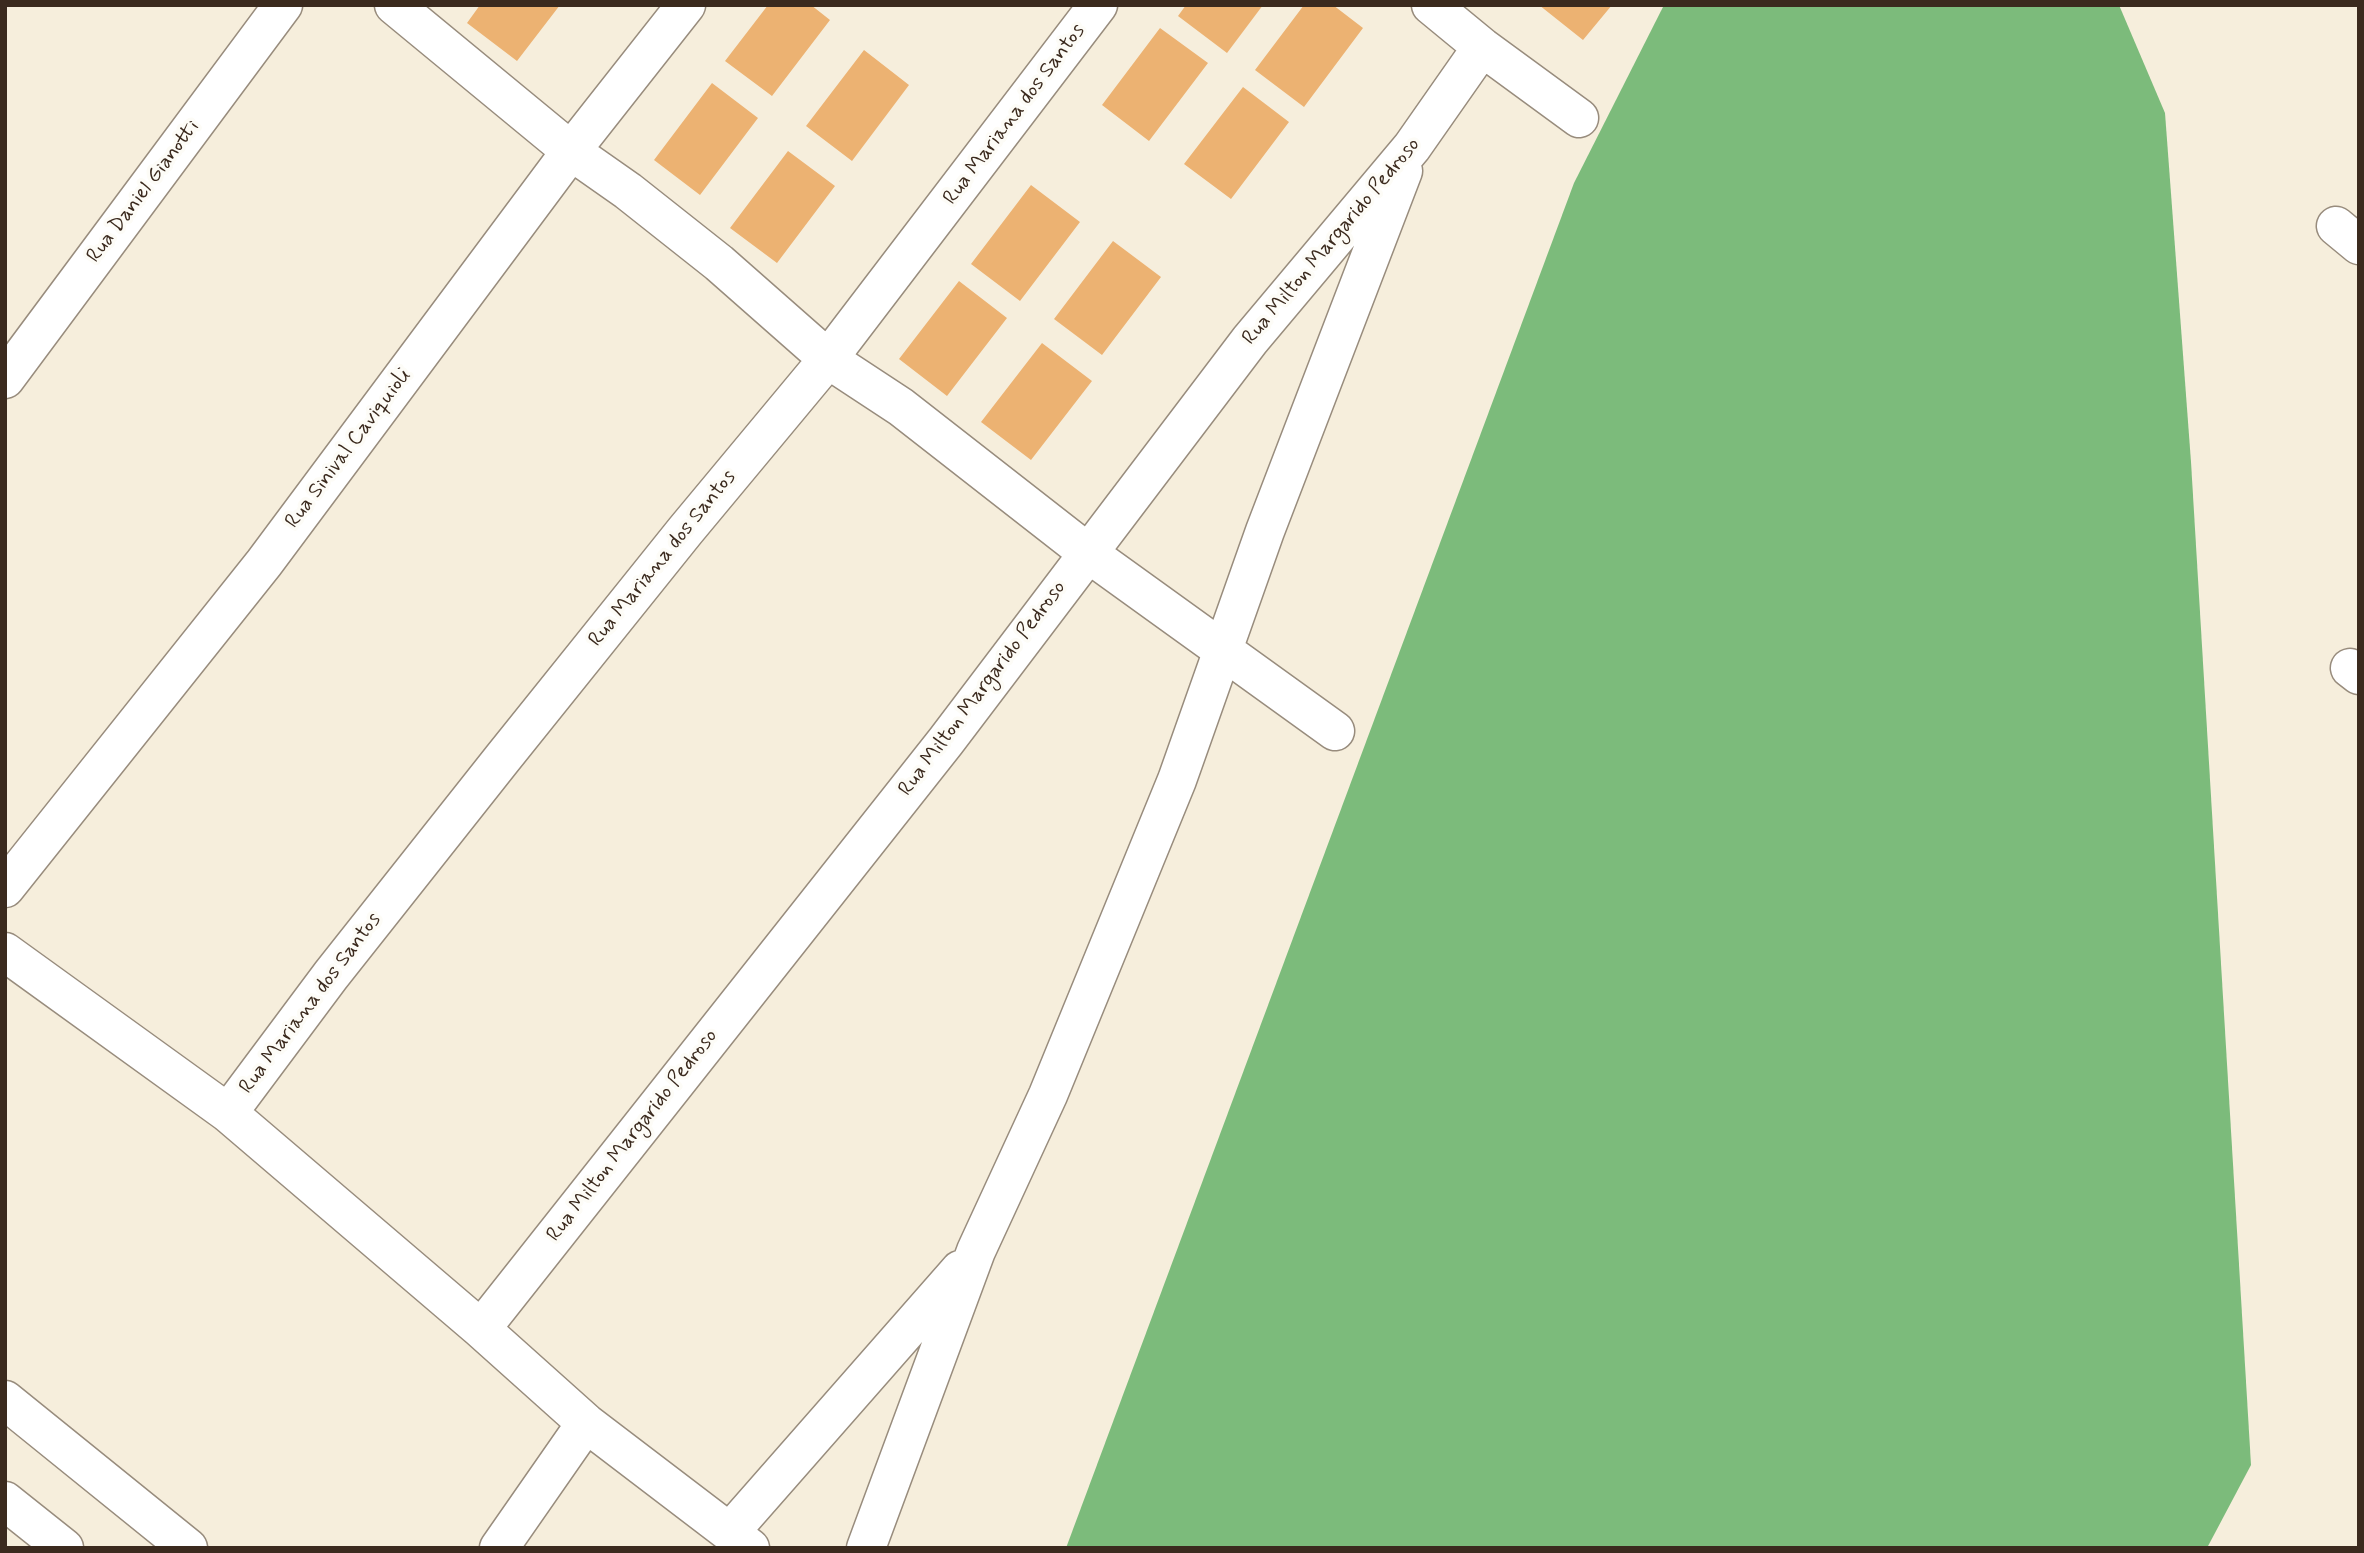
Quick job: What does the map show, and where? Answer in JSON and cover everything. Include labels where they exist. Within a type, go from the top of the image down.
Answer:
[{"type":"street","name":"Rua Daniel Gianotti","points":[[5,379],[283,5]]},
{"type":"street","points":[[394,5],[571,151],[628,191],[719,263],[828,359],[901,407],[1088,552],[1335,731]]},
{"type":"street","name":"Rua Sinival Caviquioli","points":[[5,888],[264,563],[571,151],[686,5]]},
{"type":"street","name":"Rua Mariana dos Santos","points":[[228,1113],[331,975],[511,748],[685,531],[828,359],[1098,5]]},
{"type":"street","points":[[1432,5],[1482,47],[1579,118]]},
{"type":"street","name":"Rua Milton Margarido Pedroso","points":[[481,1329],[946,741],[1250,340],[1412,147],[1482,47]]},
{"type":"street","points":[[866,1548],[976,1251],[1048,1095],[1177,779],[1265,531],[1412,147]]},
{"type":"street","points":[[5,952],[228,1113],[481,1329],[586,1423],[740,1540],[976,1251]]},
{"type":"street","points":[[5,1400],[188,1548]]},
{"type":"street","points":[[499,1548],[586,1423]]},
{"type":"street","points":[[5,1501],[64,1548]]},
{"type":"green space","points":[[1664,5],[2119,5],[2165,113],[2191,462],[2251,1465],[2207,1548],[1066,1548],[1574,183]]},
{"type":"building","points":[[480,5],[560,5],[517,61],[467,23]]},
{"type":"building","points":[[768,5],[811,5],[830,20],[772,96],[725,61]]},
{"type":"building","points":[[1186,5],[1263,5],[1227,53],[1178,16]]},
{"type":"building","points":[[1304,5],[1333,5],[1363,28],[1304,107],[1255,70]]},
{"type":"building","points":[[1539,5],[1612,5],[1583,40]]},
{"type":"building","points":[[1160,28],[1208,63],[1149,141],[1102,105]]},
{"type":"building","points":[[864,50],[909,85],[852,161],[806,126]]},
{"type":"building","points":[[712,83],[758,118],[700,195],[654,160]]},
{"type":"building","points":[[1243,87],[1289,122],[1231,199],[1184,164]]},
{"type":"building","points":[[788,151],[835,186],[777,263],[730,228]]},
{"type":"building","points":[[1031,185],[1080,222],[1020,301],[971,264]]},
{"type":"building","points":[[1113,241],[1161,277],[1102,355],[1054,319]]},
{"type":"building","points":[[959,281],[1007,318],[947,396],[899,359]]},
{"type":"building","points":[[1042,343],[1092,381],[1031,460],[981,422]]}]
